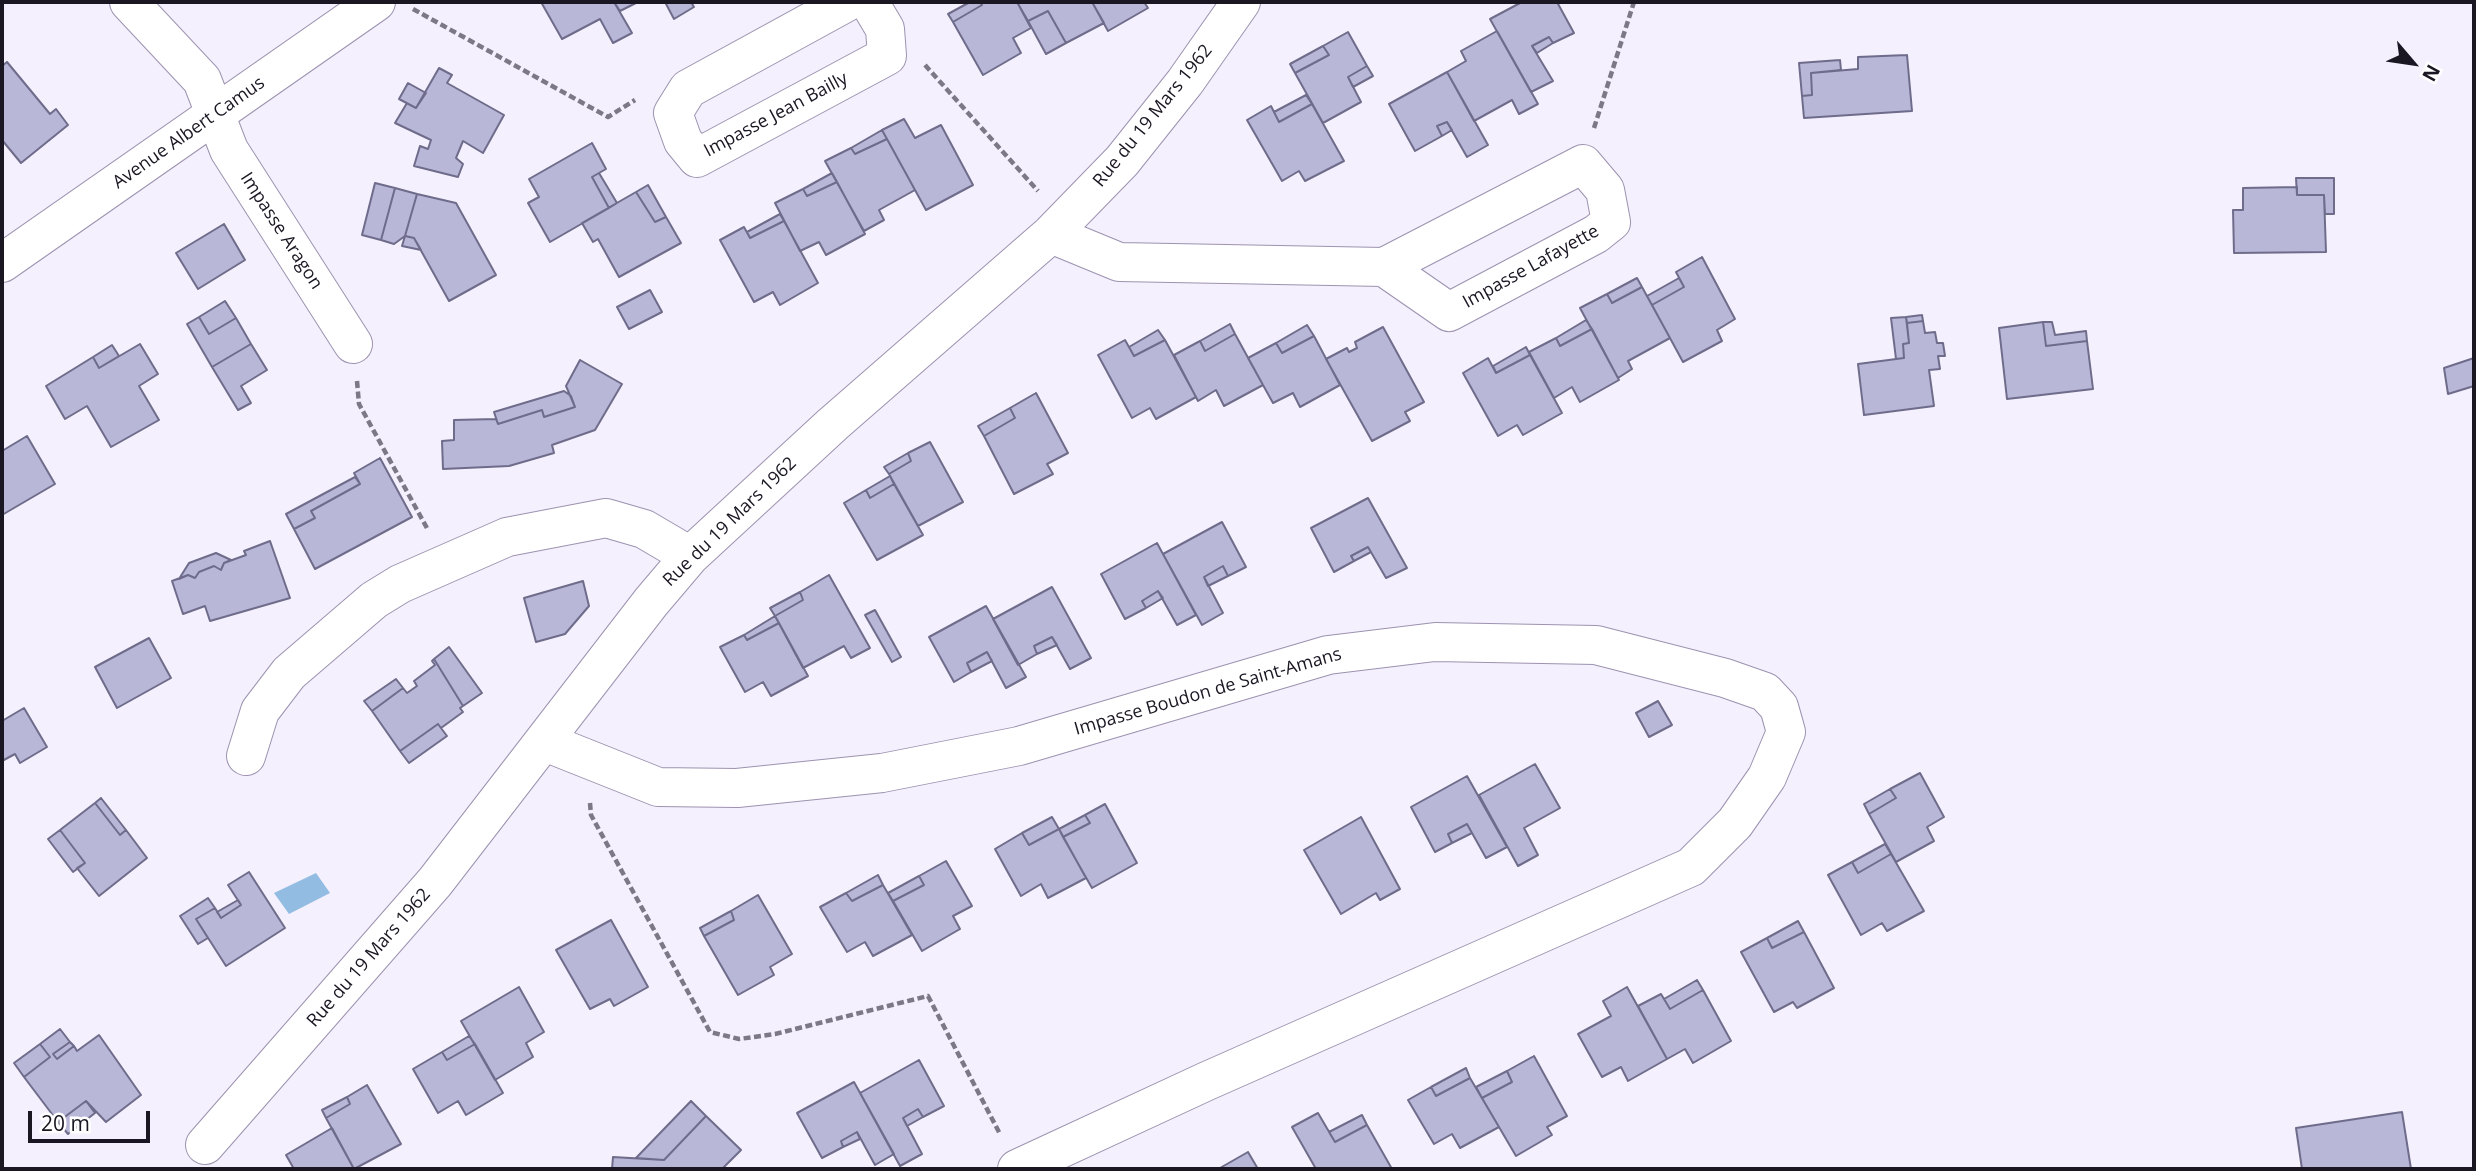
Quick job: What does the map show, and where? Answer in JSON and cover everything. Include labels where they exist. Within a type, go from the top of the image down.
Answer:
[{"type":"street","name":"Impasse Aragon","points":[[130,2],[202,80],[218,114],[229,150],[354,344]]},
{"type":"street","points":[[681,100],[688,89],[847,2]]},
{"type":"street","points":[[869,2],[885,29],[886,47]]},
{"type":"street","name":"Rue du 19 Mars 1962","points":[[205,1145],[435,882],[651,601],[690,556],[833,424],[1057,228],[1122,161],[1185,82],[1241,2]]},
{"type":"street","name":"Avenue Albert Camus","points":[[2,264],[218,114],[394,5]]},
{"type":"street","name":"Impasse Jean Bailly","points":[[681,100],[673,113],[683,141],[697,158],[887,56],[886,47]]},
{"type":"street","points":[[1057,228],[1119,262],[1384,267],[1583,164]]},
{"type":"street","name":"Impasse Lafayette","points":[[1384,267],[1449,312],[1596,234],[1611,222],[1605,190],[1583,164]]},
{"type":"street","points":[[246,756],[260,711],[289,673],[374,600],[400,584],[507,537],[606,518],[644,529],[690,556]]},
{"type":"street","name":"Impasse Boudon de Saint-Amans","points":[[545,742],[658,787],[737,788],[882,773],[1019,746],[1328,655],[1435,642],[1517,641],[1596,645],[1752,687],[1765,692],[1780,707],[1786,732],[1768,777],[1735,823],[1691,867],[1207,1081],[1018,1169]]},
{"type":"path","points":[[1583,164],[1634,2]]},
{"type":"path","points":[[394,5],[608,117],[634,100],[681,100]]},
{"type":"path","points":[[886,47],[926,65],[1057,228]]},
{"type":"path","points":[[354,344],[359,404],[447,564]]},
{"type":"path","points":[[589,761],[591,816],[710,1032],[739,1039],[775,1034],[928,996],[1018,1169]]},
{"type":"water","points":[[316,873],[330,893],[289,914],[274,893]]},
{"type":"building","points":[[541,2],[614,2],[632,33],[613,43],[600,19],[562,39]]},
{"type":"building","points":[[614,2],[638,2],[620,11]]},
{"type":"building","points":[[665,2],[691,2],[694,7],[674,19]]},
{"type":"building","points":[[970,2],[980,2],[982,5],[953,22],[948,14]]},
{"type":"building","points":[[980,2],[1017,2],[1031,28],[1013,38],[1021,53],[983,75],[953,22],[982,5]]},
{"type":"building","points":[[1017,2],[1092,2],[1104,23],[1066,43],[1048,11],[1028,21]]},
{"type":"building","points":[[1092,2],[1144,2],[1148,8],[1108,31]]},
{"type":"building","points":[[1522,2],[1557,2],[1574,33],[1553,43],[1549,37],[1532,46],[1553,81],[1531,92],[1490,19]]},
{"type":"building","points":[[1048,11],[1066,43],[1046,54],[1028,21]]},
{"type":"building","points":[[1497,31],[1538,104],[1519,114],[1512,100],[1474,121],[1447,72],[1466,61],[1461,51]]},
{"type":"building","points":[[1348,32],[1367,66],[1348,77],[1361,102],[1323,123],[1295,73],[1329,55],[1323,46]]},
{"type":"building","points":[[1549,37],[1553,43],[1537,53],[1532,46]]},
{"type":"building","points":[[1323,46],[1329,55],[1295,73],[1290,64]]},
{"type":"building","points":[[1907,55],[1912,111],[1804,118],[1802,96],[1812,95],[1811,73],[1858,69],[1858,57]]},
{"type":"building","points":[[1840,60],[1841,70],[1811,73],[1812,95],[1802,96],[1799,63]]},
{"type":"building","points":[[7,62],[50,114],[56,109],[68,125],[21,163],[2,140],[2,66]]},
{"type":"building","points":[[1367,66],[1373,76],[1353,87],[1348,77]]},
{"type":"building","points":[[439,68],[452,75],[447,83],[504,115],[483,153],[463,141],[456,158],[463,164],[458,177],[414,166],[420,146],[428,149],[431,140],[395,123],[407,103],[416,108]]},
{"type":"building","points":[[1447,72],[1488,145],[1467,157],[1447,122],[1437,126],[1442,136],[1415,151],[1389,104]]},
{"type":"building","points":[[408,83],[426,93],[416,108],[399,99]]},
{"type":"building","points":[[1306,95],[1312,104],[1279,122],[1274,112]]},
{"type":"building","points":[[1312,104],[1344,161],[1305,181],[1299,171],[1282,181],[1247,120],[1271,106],[1279,122]]},
{"type":"building","points":[[904,119],[915,138],[941,125],[973,185],[926,210],[882,130]]},
{"type":"building","points":[[1447,122],[1452,130],[1442,136],[1437,126]]},
{"type":"building","points":[[882,130],[887,139],[855,154],[851,148]]},
{"type":"building","points":[[887,139],[915,190],[879,210],[884,220],[864,231],[825,161],[851,148],[855,154]]},
{"type":"building","points":[[592,143],[606,169],[592,177],[609,208],[550,242],[528,203],[539,197],[529,179]]},
{"type":"building","points":[[599,173],[617,203],[609,208],[592,177]]},
{"type":"building","points":[[832,173],[837,182],[807,196],[803,189]]},
{"type":"building","points":[[2296,178],[2334,178],[2334,214],[2325,214],[2324,195],[2297,195]]},
{"type":"building","points":[[837,182],[865,234],[826,255],[819,242],[800,251],[775,203],[803,189],[807,196]]},
{"type":"building","points":[[375,183],[395,188],[381,240],[362,235]]},
{"type":"building","points":[[648,185],[666,217],[655,222],[636,192]]},
{"type":"building","points":[[2297,187],[2297,195],[2324,195],[2326,252],[2234,253],[2233,210],[2243,210],[2243,188]]},
{"type":"building","points":[[395,188],[417,194],[405,236],[394,244],[381,240]]},
{"type":"building","points":[[636,192],[655,222],[666,217],[681,243],[619,277],[598,239],[593,242],[582,223]]},
{"type":"building","points":[[417,194],[456,203],[496,275],[449,301],[414,238],[405,236]]},
{"type":"building","points":[[780,214],[784,221],[750,238],[747,232]]},
{"type":"building","points":[[784,221],[818,283],[780,305],[773,292],[754,302],[720,240],[744,227],[750,238]]},
{"type":"building","points":[[224,224],[245,260],[198,289],[176,253]]},
{"type":"building","points":[[405,236],[414,238],[421,250],[402,246]]},
{"type":"building","points":[[1702,257],[1735,319],[1717,330],[1722,341],[1683,362],[1652,305],[1684,287],[1676,272]]},
{"type":"building","points":[[1637,278],[1642,287],[1612,303],[1607,294]]},
{"type":"building","points":[[1679,278],[1684,287],[1652,305],[1647,296]]},
{"type":"building","points":[[1642,287],[1670,338],[1628,361],[1632,369],[1618,378],[1580,308],[1607,294],[1612,303]]},
{"type":"building","points":[[650,290],[662,312],[629,329],[617,307]]},
{"type":"building","points":[[225,301],[236,318],[209,334],[199,317]]},
{"type":"building","points":[[1922,315],[1923,321],[1907,323],[1906,317]]},
{"type":"building","points":[[199,317],[209,334],[236,318],[251,344],[212,367],[187,324]]},
{"type":"building","points":[[1906,317],[1909,343],[1903,344],[1904,358],[1896,359],[1891,318]]},
{"type":"building","points":[[1586,320],[1592,329],[1560,346],[1556,338]]},
{"type":"building","points":[[1923,321],[1925,333],[1935,332],[1937,343],[1943,343],[1945,356],[1938,356],[1940,369],[1929,370],[1934,406],[1864,415],[1858,364],[1904,358],[1903,344],[1909,343],[1907,323]]},
{"type":"building","points":[[2043,322],[2052,322],[2055,335],[2086,331],[2087,341],[2046,346]]},
{"type":"building","points":[[2043,322],[2046,346],[2087,341],[2093,389],[2007,399],[1999,328]]},
{"type":"building","points":[[1230,324],[1235,334],[1205,351],[1200,341]]},
{"type":"building","points":[[1307,325],[1314,336],[1282,353],[1276,343]]},
{"type":"building","points":[[1383,327],[1424,402],[1405,412],[1410,421],[1372,441],[1326,359],[1347,348],[1349,352],[1357,348],[1355,342]]},
{"type":"building","points":[[1592,329],[1619,380],[1580,402],[1572,387],[1554,398],[1529,352],[1556,338],[1560,346]]},
{"type":"building","points":[[1158,330],[1165,340],[1134,356],[1129,347]]},
{"type":"building","points":[[1235,334],[1263,385],[1224,406],[1216,390],[1198,401],[1174,355],[1200,341],[1205,351]]},
{"type":"building","points":[[1314,336],[1340,385],[1300,407],[1293,393],[1273,403],[1248,358],[1276,343],[1282,353]]},
{"type":"building","points":[[1125,340],[1134,356],[1165,340],[1196,397],[1156,419],[1150,408],[1132,418],[1098,355]]},
{"type":"building","points":[[140,344],[158,374],[139,386],[159,420],[111,447],[87,406],[65,419],[46,386],[93,357],[99,368]]},
{"type":"building","points":[[251,344],[267,370],[241,386],[251,403],[238,410],[212,367]]},
{"type":"building","points":[[112,345],[119,356],[99,368],[93,357]]},
{"type":"building","points":[[1526,347],[1530,355],[1496,373],[1493,366]]},
{"type":"building","points":[[1530,355],[1562,413],[1523,435],[1517,425],[1498,436],[1463,373],[1488,358],[1496,373]]},
{"type":"building","points":[[2474,358],[2474,386],[2448,394],[2444,368]]},
{"type":"building","points":[[580,360],[622,384],[595,430],[552,445],[554,453],[509,466],[443,469],[442,441],[454,440],[454,420],[496,419],[498,424],[542,410],[544,417],[575,407],[566,386]]},
{"type":"building","points":[[564,391],[571,396],[575,407],[544,417],[542,410],[498,424],[494,412]]},
{"type":"building","points":[[1036,393],[1068,453],[1047,464],[1053,474],[1014,494],[984,436],[1015,418],[1010,408]]},
{"type":"building","points":[[1010,408],[1015,418],[984,436],[978,426]]},
{"type":"building","points":[[27,436],[55,484],[2,515],[2,451]]},
{"type":"building","points":[[930,442],[963,502],[918,526],[889,474],[911,461],[908,453]]},
{"type":"building","points":[[908,453],[911,461],[889,474],[884,467]]},
{"type":"building","points":[[380,458],[412,517],[315,569],[294,529],[315,518],[311,511],[360,484],[354,473]]},
{"type":"building","points":[[890,476],[894,484],[870,498],[866,490]]},
{"type":"building","points":[[355,477],[360,484],[311,511],[315,518],[294,529],[286,514]]},
{"type":"building","points":[[894,484],[923,535],[877,560],[844,503],[866,490],[870,498]]},
{"type":"building","points":[[1368,498],[1407,568],[1386,578],[1368,547],[1351,556],[1354,561],[1334,572],[1311,528]]},
{"type":"building","points":[[1222,522],[1246,567],[1228,576],[1223,566],[1204,577],[1223,613],[1202,625],[1163,554]]},
{"type":"building","points":[[270,541],[290,598],[210,621],[205,606],[183,614],[172,581],[188,575],[195,578],[199,572],[214,566],[221,570],[224,563],[246,555],[244,551]]},
{"type":"building","points":[[1157,543],[1196,615],[1177,625],[1158,591],[1142,601],[1146,608],[1125,619],[1101,574]]},
{"type":"building","points":[[1368,547],[1371,552],[1354,561],[1351,556]]},
{"type":"building","points":[[216,553],[231,560],[224,563],[221,570],[214,566],[199,572],[195,578],[188,575],[179,579],[189,563]]},
{"type":"building","points":[[1223,566],[1228,576],[1208,586],[1204,577]]},
{"type":"building","points":[[829,575],[870,648],[851,658],[844,646],[803,668],[775,616],[803,600],[800,592]]},
{"type":"building","points":[[583,581],[589,606],[565,634],[536,642],[524,598]]},
{"type":"building","points":[[1052,587],[1091,658],[1070,669],[1052,637],[1034,646],[1037,654],[1018,665],[993,619]]},
{"type":"building","points":[[1158,591],[1163,598],[1146,608],[1142,601]]},
{"type":"building","points":[[800,592],[803,600],[775,616],[770,608]]},
{"type":"building","points":[[986,606],[1026,677],[1006,688],[987,652],[967,663],[971,672],[954,682],[929,637]]},
{"type":"building","points":[[875,610],[901,657],[892,662],[865,615]]},
{"type":"building","points":[[775,616],[779,623],[747,640],[744,635]]},
{"type":"building","points":[[779,623],[808,676],[771,696],[763,682],[745,692],[720,647],[744,635],[747,640]]},
{"type":"building","points":[[1052,637],[1057,645],[1037,654],[1034,646]]},
{"type":"building","points":[[149,638],[171,678],[117,708],[95,667]]},
{"type":"building","points":[[449,647],[482,693],[463,706],[434,659]]},
{"type":"building","points":[[987,652],[992,661],[971,672],[967,663]]},
{"type":"building","points":[[434,659],[463,706],[460,708],[463,712],[441,728],[438,724],[400,751],[372,711],[403,688],[407,693],[417,686],[414,681],[435,665],[432,661]]},
{"type":"building","points":[[396,679],[403,688],[372,711],[364,701]]},
{"type":"building","points":[[1658,701],[1672,725],[1649,737],[1636,713]]},
{"type":"building","points":[[24,708],[47,747],[20,763],[15,754],[2,761],[2,721]]},
{"type":"building","points":[[438,724],[447,736],[409,763],[400,751]]},
{"type":"building","points":[[1535,764],[1560,808],[1524,828],[1538,855],[1518,866],[1479,795]]},
{"type":"building","points":[[1920,773],[1944,817],[1927,827],[1934,841],[1896,862],[1869,814],[1896,798],[1890,789]]},
{"type":"building","points":[[1467,776],[1507,847],[1486,858],[1467,824],[1448,834],[1452,843],[1435,852],[1411,807]]},
{"type":"building","points":[[1890,789],[1896,798],[1869,814],[1864,804]]},
{"type":"building","points":[[101,798],[126,830],[120,835],[95,803]]},
{"type":"building","points":[[95,803],[120,835],[126,830],[147,858],[99,896],[77,868],[85,863],[60,830]]},
{"type":"building","points":[[1105,804],[1137,863],[1092,888],[1063,837],[1090,823],[1085,815]]},
{"type":"building","points":[[1085,815],[1090,823],[1063,837],[1059,829]]},
{"type":"building","points":[[1052,817],[1059,829],[1029,845],[1022,833]]},
{"type":"building","points":[[1361,817],[1400,889],[1380,900],[1376,893],[1341,914],[1304,850]]},
{"type":"building","points":[[1467,824],[1472,833],[1452,843],[1448,834]]},
{"type":"building","points":[[1059,829],[1086,878],[1048,898],[1041,884],[1021,896],[995,849],[1022,833],[1029,845]]},
{"type":"building","points":[[60,830],[85,863],[73,872],[48,839]]},
{"type":"building","points":[[1885,844],[1891,854],[1858,873],[1852,862]]},
{"type":"building","points":[[1891,854],[1924,911],[1887,931],[1882,923],[1861,935],[1828,875],[1852,862],[1858,873]]},
{"type":"building","points":[[946,861],[972,906],[953,916],[960,929],[922,951],[893,901],[924,885],[919,876]]},
{"type":"building","points":[[249,872],[285,928],[226,966],[196,919],[215,908],[221,918],[241,905],[228,885]]},
{"type":"building","points":[[878,875],[883,885],[852,901],[846,893]]},
{"type":"building","points":[[919,876],[924,885],[893,901],[888,893]]},
{"type":"building","points":[[883,885],[912,935],[873,956],[865,942],[847,952],[820,907],[846,893],[852,901]]},
{"type":"building","points":[[758,895],[792,954],[770,967],[774,975],[738,995],[704,936],[734,920],[731,911]]},
{"type":"building","points":[[208,898],[215,908],[196,919],[208,938],[198,944],[180,916]]},
{"type":"building","points":[[238,900],[241,905],[221,918],[217,912]]},
{"type":"building","points":[[731,911],[734,920],[704,936],[700,928]]},
{"type":"building","points":[[611,920],[648,987],[614,1006],[610,999],[590,1009],[556,950]]},
{"type":"building","points":[[1798,921],[1804,932],[1772,948],[1767,938]]},
{"type":"building","points":[[1804,932],[1834,988],[1797,1008],[1793,1002],[1774,1012],[1741,952],[1767,938],[1772,948]]},
{"type":"building","points":[[1697,980],[1703,990],[1670,1009],[1664,999]]},
{"type":"building","points":[[519,987],[544,1032],[526,1043],[533,1057],[495,1080],[461,1021]]},
{"type":"building","points":[[1627,987],[1667,1059],[1628,1081],[1621,1067],[1602,1077],[1578,1034],[1611,1016],[1603,1001]]},
{"type":"building","points":[[1703,990],[1731,1041],[1693,1063],[1685,1049],[1667,1059],[1638,1006],[1661,994],[1670,1009]]},
{"type":"building","points":[[60,1029],[70,1042],[53,1054],[57,1059],[74,1046],[77,1051],[99,1035],[141,1095],[106,1122],[86,1101],[58,1122],[24,1077],[50,1057],[40,1044]]},
{"type":"building","points":[[469,1036],[475,1044],[447,1060],[442,1052]]},
{"type":"building","points":[[70,1042],[74,1046],[57,1059],[53,1054]]},
{"type":"building","points":[[40,1044],[50,1057],[24,1077],[14,1063]]},
{"type":"building","points":[[475,1044],[503,1093],[466,1115],[458,1101],[438,1113],[413,1069],[442,1052],[447,1060]]},
{"type":"building","points":[[1534,1056],[1567,1116],[1547,1127],[1552,1135],[1516,1156],[1482,1098],[1512,1082],[1507,1071]]},
{"type":"building","points":[[919,1060],[944,1106],[923,1117],[918,1109],[903,1118],[922,1154],[900,1166],[860,1093]]},
{"type":"building","points":[[1466,1068],[1470,1078],[1436,1096],[1431,1087]]},
{"type":"building","points":[[1507,1071],[1512,1082],[1482,1098],[1476,1087]]},
{"type":"building","points":[[1470,1078],[1499,1127],[1460,1148],[1452,1134],[1434,1144],[1408,1100],[1431,1087],[1436,1096]]},
{"type":"building","points":[[854,1082],[894,1154],[875,1165],[857,1132],[841,1141],[843,1147],[822,1158],[797,1113]]},
{"type":"building","points":[[367,1085],[401,1144],[354,1169],[326,1118],[350,1104],[347,1097]]},
{"type":"building","points":[[347,1097],[350,1104],[326,1118],[322,1110]]},
{"type":"building","points":[[86,1101],[95,1113],[68,1134],[58,1122]]},
{"type":"building","points":[[691,1101],[706,1116],[664,1160],[636,1158]]},
{"type":"building","points":[[918,1109],[923,1117],[907,1126],[903,1118]]},
{"type":"building","points":[[2402,1112],[2411,1169],[2302,1169],[2296,1128]]},
{"type":"building","points":[[1318,1113],[1335,1142],[1367,1125],[1392,1169],[1316,1169],[1292,1127]]},
{"type":"building","points":[[1362,1115],[1367,1125],[1335,1142],[1329,1132]]},
{"type":"building","points":[[706,1116],[741,1150],[722,1169],[612,1169],[613,1157],[664,1160]]},
{"type":"building","points":[[332,1128],[354,1169],[294,1169],[286,1155]]},
{"type":"building","points":[[857,1132],[860,1139],[843,1147],[841,1141]]},
{"type":"building","points":[[1248,1152],[1258,1169],[1220,1168]]}]
